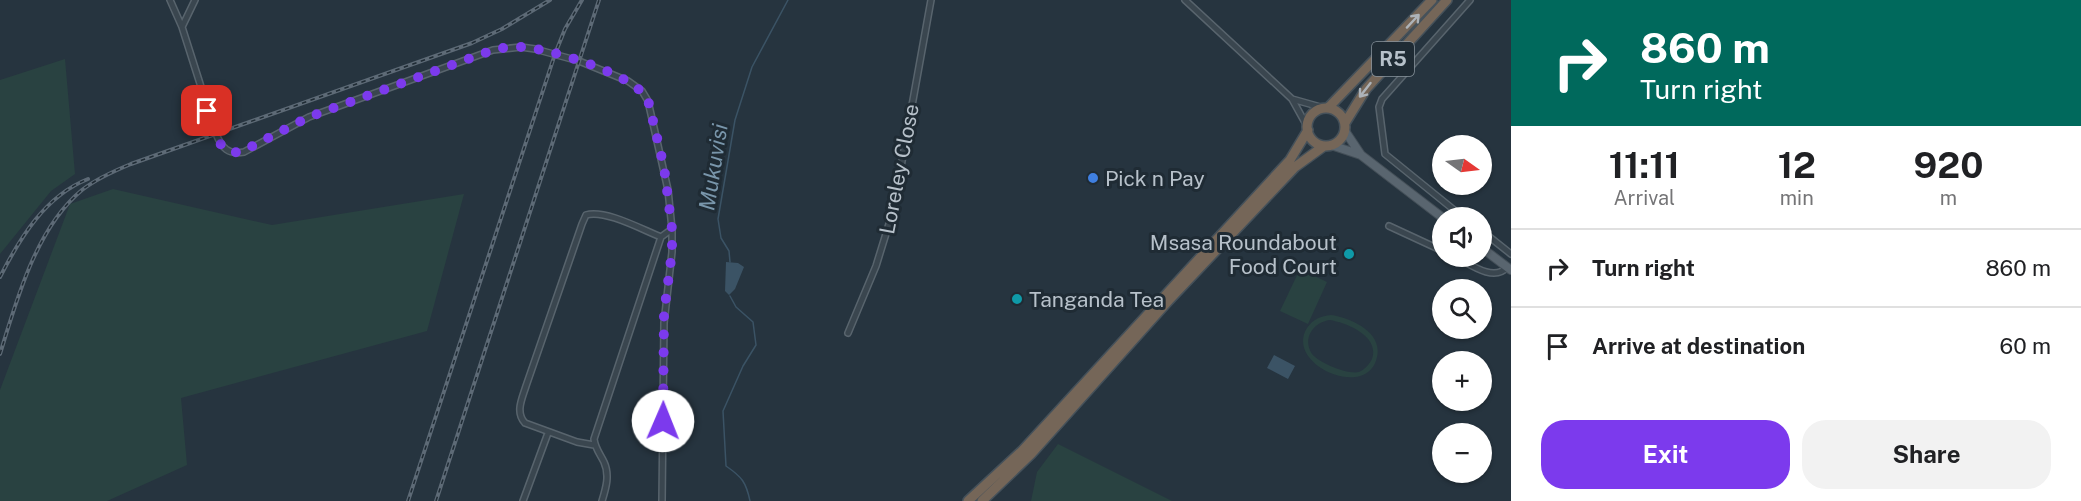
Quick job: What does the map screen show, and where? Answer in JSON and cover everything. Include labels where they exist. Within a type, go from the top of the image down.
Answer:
[{"type":"highway","name":"R5","points":[[968,501],[1022,451],[1290,160],[1312,114],[1326,108],[1432,0]]},
{"type":"highway","name":"R5","points":[[982,501],[1031,454],[1169,300],[1295,167],[1327,146],[1339,141],[1366,89],[1447,0]]},
{"type":"highway","points":[[1326,108],[1339,113],[1345,127]]},
{"type":"highway","points":[[1307,128],[1311,139],[1327,146]]},
{"type":"main road","points":[[1345,127],[1361,155]]},
{"type":"main road","points":[[1327,146],[1361,155],[1432,209]]},
{"type":"main road","points":[[1492,256],[1509,269]]},
{"type":"street","points":[[170,0],[182,27],[216,134],[221,145],[233,153],[244,152],[309,117],[493,50],[507,47],[545,51],[579,61],[628,81],[642,92],[648,100],[664,167],[672,229],[672,252],[664,323],[662,501]]},
{"type":"street","points":[[182,27],[195,0]]},
{"type":"street","name":"Loreley Close","points":[[848,333],[885,241],[893,211],[931,0]]},
{"type":"street","points":[[1185,0],[1292,99],[1307,128]]},
{"type":"street","points":[[1450,207],[1385,154],[1379,107],[1382,99],[1470,0]]},
{"type":"street","points":[[1292,99],[1326,108]]},
{"type":"street","points":[[1376,166],[1385,154]]},
{"type":"street","points":[[594,445],[548,433],[525,423],[520,417],[520,406],[584,218],[590,214],[615,218],[661,237]]},
{"type":"street","points":[[1389,226],[1432,246]]},
{"type":"street","points":[[602,501],[607,470],[594,445],[597,432],[661,237],[672,229]]},
{"type":"street","points":[[1492,239],[1511,254]]},
{"type":"street","points":[[1476,267],[1490,274],[1509,269]]},
{"type":"street","points":[[522,501],[548,433]]},
{"type":"green space","points":[[65,59],[75,174],[51,191],[0,254],[0,80]]},
{"type":"green space","points":[[113,189],[272,225],[464,194],[427,331],[181,398],[187,465],[107,501],[0,501],[0,390],[70,204]]},
{"type":"green space","points":[[1300,269],[1327,282],[1308,324],[1280,311]]},
{"type":"green space","points":[[1331,315],[1356,323],[1375,340],[1378,348],[1377,357],[1370,370],[1359,376],[1345,377],[1330,373],[1317,365],[1307,354],[1303,342],[1307,328],[1315,320]],"holes":[[[1324,321],[1337,322],[1360,332],[1371,344],[1372,359],[1359,372],[1348,372],[1327,364],[1312,354],[1309,348],[1309,337],[1314,328]]]},
{"type":"green space","points":[[1058,444],[1172,501],[1031,501],[1037,472]]},
{"type":"water","points":[[726,262],[738,263],[744,267],[735,289],[729,295],[725,291]]},
{"type":"water","points":[[1274,355],[1295,366],[1288,379],[1267,368]]},
{"type":"waterway","name":"Mukuvisi","points":[[730,262],[729,251],[721,238],[718,219],[735,120],[752,67],[788,0]]},
{"type":"waterway","name":"Mukuvisi","points":[[730,296],[736,307],[753,322],[756,345],[743,366],[723,411],[726,466],[742,481],[750,501]]},
{"type":"railway","points":[[0,354],[21,288],[40,244],[66,206],[93,182],[131,164],[472,43],[502,29],[550,0]]},
{"type":"railway","points":[[408,501],[555,54],[565,29],[582,0]]},
{"type":"railway","points":[[436,501],[599,0]]},
{"type":"railway","points":[[0,277],[35,220],[59,196],[88,179]]},
{"type":"place","name":"Pick n Pay","points":[[1093,178]]},
{"type":"place","name":"Msasa Roundabout Food Court","points":[[1349,254]]},
{"type":"place","name":"Tanganda Tea","points":[[1017,299]]},
{"type":"route","points":[[207,111],[221,145],[226,150],[239,153],[309,117],[493,50],[507,47],[536,49],[579,61],[628,81],[648,100],[664,167],[670,209],[672,243],[664,313],[663,421]]}]
